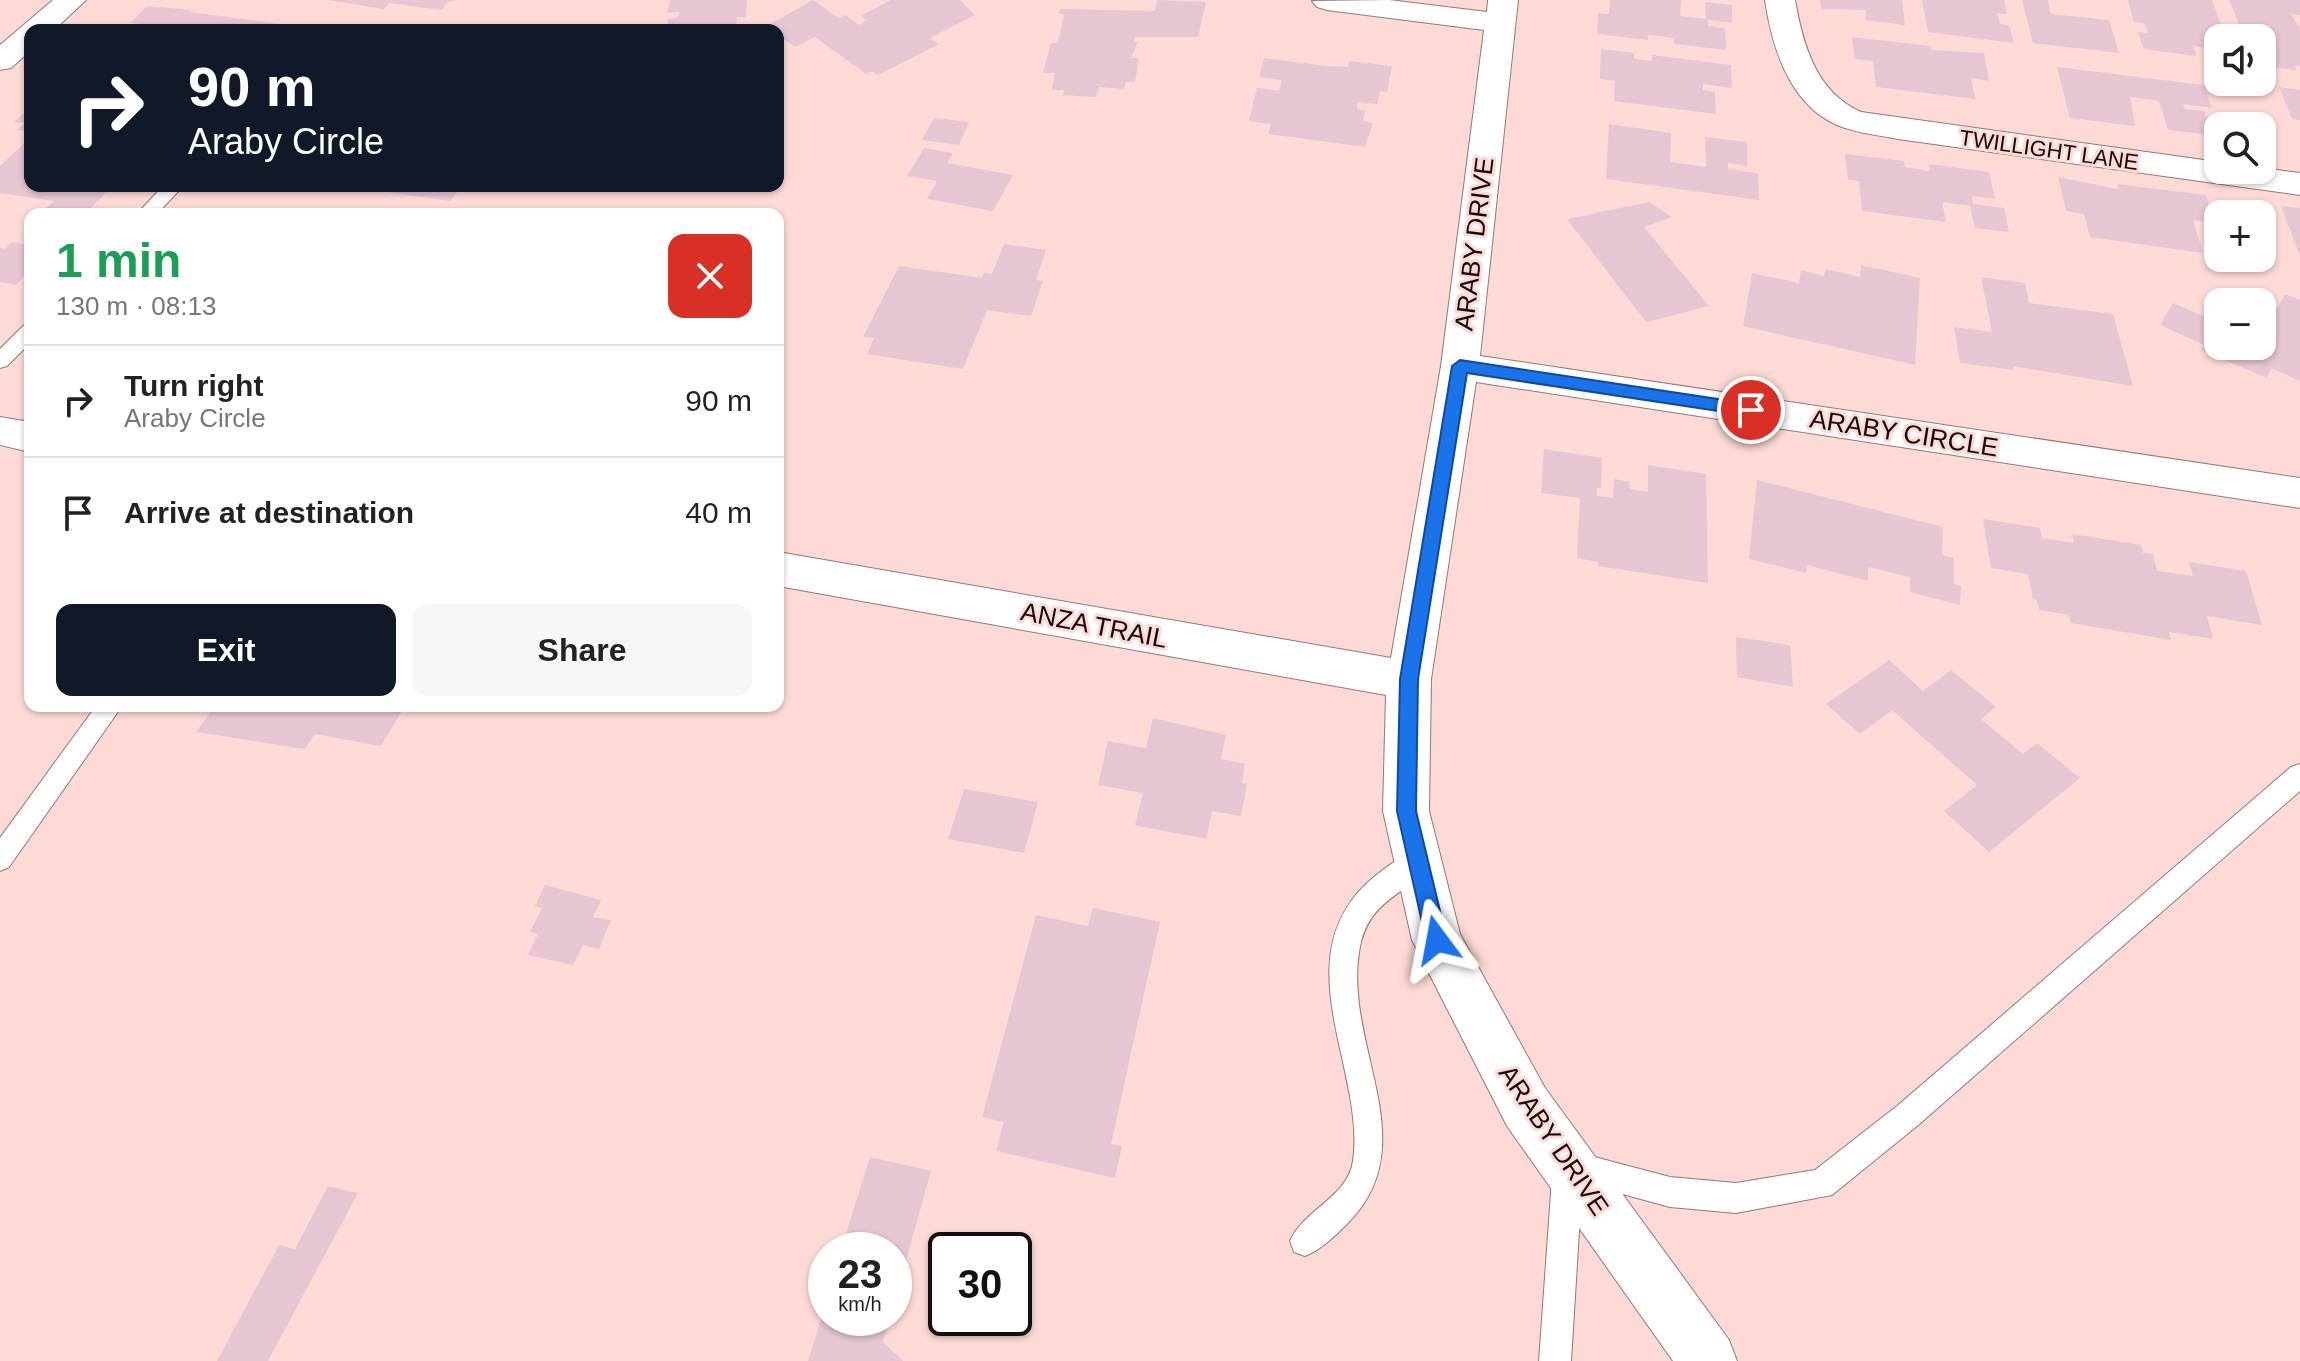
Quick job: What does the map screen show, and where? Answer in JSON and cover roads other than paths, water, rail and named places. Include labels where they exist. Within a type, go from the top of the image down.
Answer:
[{"type":"street","points":[[43,24],[71,0]]},
{"type":"street","name":"TWILLIGHT LANE","points":[[1780,0],[1786,41],[1809,87],[1844,116],[1898,129],[2300,184]]},
{"type":"street","points":[[1327,1],[1501,12]]},
{"type":"street","name":"ARABY DRIVE","points":[[1501,12],[1460,366],[1409,679],[1406,811],[1437,940],[1526,1107],[1708,1361]]},
{"type":"street","points":[[0,61],[24,40]]},
{"type":"street","name":"ARABY CIRCLE","points":[[1460,366],[2300,493]]},
{"type":"street","points":[[0,431],[24,436]]},
{"type":"street","name":"ANZA TRAIL","points":[[784,570],[1339,670],[1409,679]]},
{"type":"lane","points":[[152,208],[168,192]]},
{"type":"lane","points":[[0,361],[24,337]]},
{"type":"lane","points":[[0,859],[106,712]]},
{"type":"lane","points":[[1555,1361],[1568,1165],[1670,1192],[1736,1198],[1821,1184],[1919,1106],[2300,775]]},
{"type":"lane","points":[[1305,1241],[1347,1204],[1367,1170],[1368,1129],[1344,995],[1345,953],[1356,918],[1385,883],[1418,861]]}]
